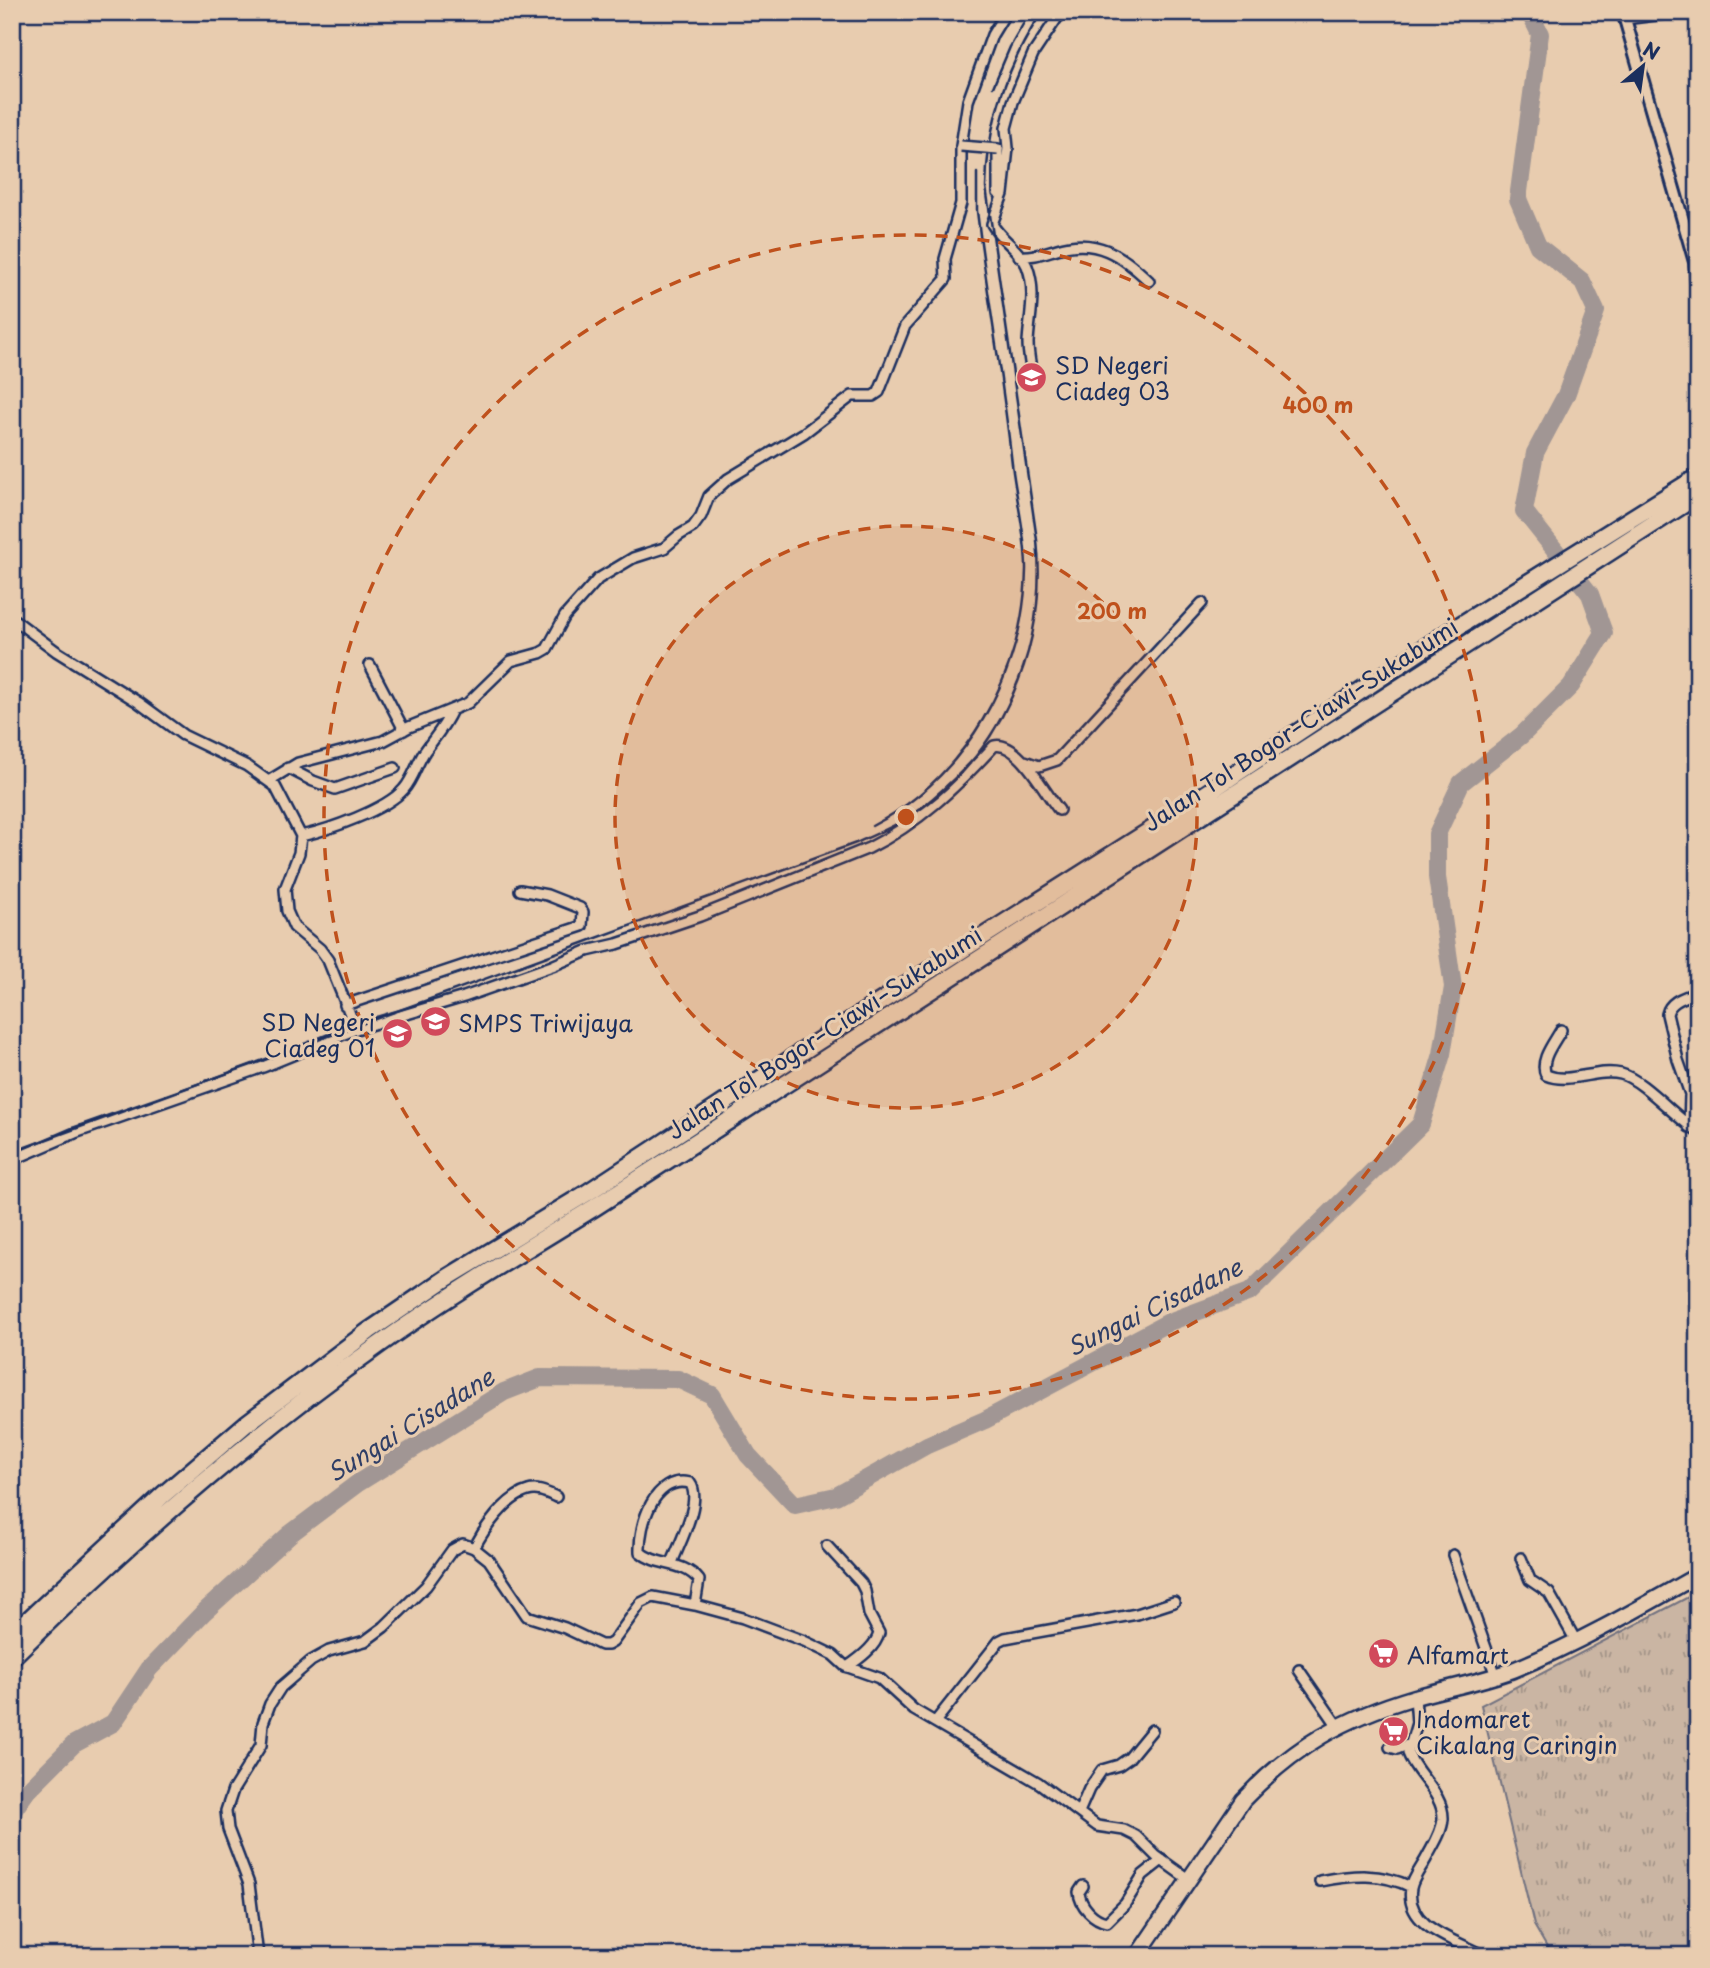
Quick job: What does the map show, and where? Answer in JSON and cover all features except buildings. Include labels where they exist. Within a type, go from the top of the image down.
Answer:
[{"type":"highway","name":"Jalan Tol Bogor–Ciawi–Sukabumi","points":[[12,1635],[163,1495],[246,1424],[369,1331],[447,1278],[587,1193],[817,1042],[1163,822],[1446,634],[1698,477]]},
{"type":"highway","name":"Jalan Tol Bogor–Ciawi–Sukabumi","points":[[12,1657],[68,1602],[257,1436],[379,1344],[1698,495]]},
{"type":"highway","points":[[1138,1956],[1224,1826],[1265,1777],[1286,1759],[1337,1725],[1415,1697],[1496,1676],[1576,1641],[1698,1575]]},
{"type":"street","points":[[270,780],[288,768],[316,757],[376,744],[472,700],[511,661],[547,649],[565,616],[598,579],[639,556],[664,548],[693,527],[709,496],[728,479],[804,433],[852,396],[873,396],[878,392],[905,326],[946,279],[945,259],[961,204],[961,146],[968,101],[992,35],[1006,12]]},
{"type":"street","points":[[1032,377],[1028,344],[1032,306],[1031,283],[1027,264],[998,235],[992,224],[1003,194],[1008,148],[1006,128],[1013,102],[1033,54],[1061,12]]},
{"type":"street","points":[[1680,12],[1624,16],[1695,262],[1698,294]]},
{"type":"street","points":[[961,146],[998,149],[998,208]]},
{"type":"street","points":[[1020,256],[1034,257],[1056,249],[1085,244],[1109,251],[1129,262],[1149,281]]},
{"type":"street","points":[[12,1160],[75,1133],[262,1067],[356,1029],[464,998],[587,951],[700,916],[858,853],[889,838],[929,810],[998,744],[1009,748],[1025,761],[1039,766],[1057,760],[1202,603]]},
{"type":"street","points":[[12,618],[56,651],[138,702],[183,735],[270,780],[301,836],[299,853],[285,889],[287,911],[294,927],[324,953],[356,1029]]},
{"type":"street","points":[[370,665],[404,730]]},
{"type":"street","points":[[301,836],[330,828],[398,795],[408,784],[424,753],[443,729],[452,710]]},
{"type":"street","points":[[1025,761],[1043,791],[1059,810]]},
{"type":"street","points":[[288,768],[335,789],[395,768]]},
{"type":"street","points":[[345,1005],[582,926],[583,912],[580,908],[547,895],[520,890]]},
{"type":"street","points":[[1693,1130],[1694,1093],[1678,1060],[1667,1014],[1674,1002],[1698,992]]},
{"type":"street","points":[[1561,1030],[1544,1062],[1546,1075],[1561,1080],[1622,1074],[1640,1084],[1693,1130]]},
{"type":"street","points":[[672,1563],[694,1505],[694,1489],[690,1483],[681,1481],[670,1483],[656,1496],[645,1517],[640,1552],[646,1557],[688,1570],[699,1580],[695,1605]]},
{"type":"street","points":[[474,1548],[485,1527],[520,1495],[530,1490],[540,1490],[556,1497]]},
{"type":"street","points":[[258,1956],[249,1884],[228,1829],[226,1811],[233,1790],[261,1745],[263,1723],[273,1699],[287,1681],[311,1661],[329,1651],[358,1644],[378,1632],[426,1586],[456,1546],[463,1545],[474,1548],[489,1560],[527,1616],[565,1628],[601,1645],[613,1642],[646,1599],[657,1598],[743,1618],[804,1641],[829,1653],[848,1667],[879,1678],[914,1710],[1039,1783],[1097,1826],[1130,1832],[1188,1879]]},
{"type":"street","points":[[827,1546],[861,1583],[869,1614],[879,1633],[871,1648],[848,1667]]},
{"type":"street","points":[[1452,1555],[1496,1676]]},
{"type":"street","points":[[1521,1558],[1530,1580],[1549,1593],[1576,1641]]},
{"type":"street","points":[[935,1722],[1004,1638],[1137,1614],[1174,1602]]},
{"type":"street","points":[[1299,1670],[1337,1725]]},
{"type":"street","points":[[1415,1697],[1417,1723],[1409,1757],[1439,1802],[1443,1820],[1411,1887],[1414,1909],[1421,1921],[1435,1931],[1485,1956]]},
{"type":"street","points":[[1079,1812],[1089,1789],[1102,1770],[1119,1765],[1129,1758],[1152,1730]]},
{"type":"street","points":[[1390,1746],[1397,1749],[1410,1744]]},
{"type":"street","points":[[1083,1886],[1079,1892],[1081,1903],[1099,1920],[1107,1922],[1125,1904],[1143,1875],[1162,1860]]},
{"type":"street","points":[[1320,1881],[1351,1876],[1374,1876],[1389,1878],[1411,1887]]},
{"type":"green space","points":[[1698,1592],[1698,1956],[1552,1956],[1534,1925],[1481,1705]]},
{"type":"waterway","name":"Sungai Cisadane","points":[[12,1812],[27,1791],[74,1744],[113,1723],[149,1669],[204,1612],[290,1534],[358,1483],[504,1392],[540,1378],[678,1379],[712,1395],[748,1455],[795,1505],[836,1496],[927,1445],[985,1420],[1169,1322],[1250,1292],[1421,1124],[1442,1054],[1453,987],[1437,877],[1437,834],[1461,783],[1522,735],[1571,686],[1604,633],[1590,594],[1524,511],[1535,453],[1566,395],[1596,311],[1582,281],[1538,246],[1518,199],[1540,34],[1529,12]]},
{"type":"railway","points":[[993,87],[1010,47],[1030,12]]},
{"type":"railway","points":[[12,1152],[856,843],[909,817],[942,792],[970,763],[993,731],[1012,696],[1026,659],[1035,620],[1037,540],[986,187],[990,141],[1001,96],[1019,53],[1042,12]]},
{"type":"railway","points":[[872,826],[906,805],[935,780],[962,751],[984,719],[1001,684],[1014,647],[1023,608],[1026,569],[1024,543],[981,243],[977,211],[977,173]]},
{"type":"place","name":"SD Negeri Ciadeg 03","points":[[1032,377]]},
{"type":"place","name":"SMPS Triwijaya","points":[[435,1022]]},
{"type":"place","name":"SD Negeri Ciadeg 01","points":[[398,1034]]},
{"type":"place","name":"Alfamart","points":[[1384,1654]]},
{"type":"place","name":"Indomaret Cikalang Caringin","points":[[1393,1731]]}]
